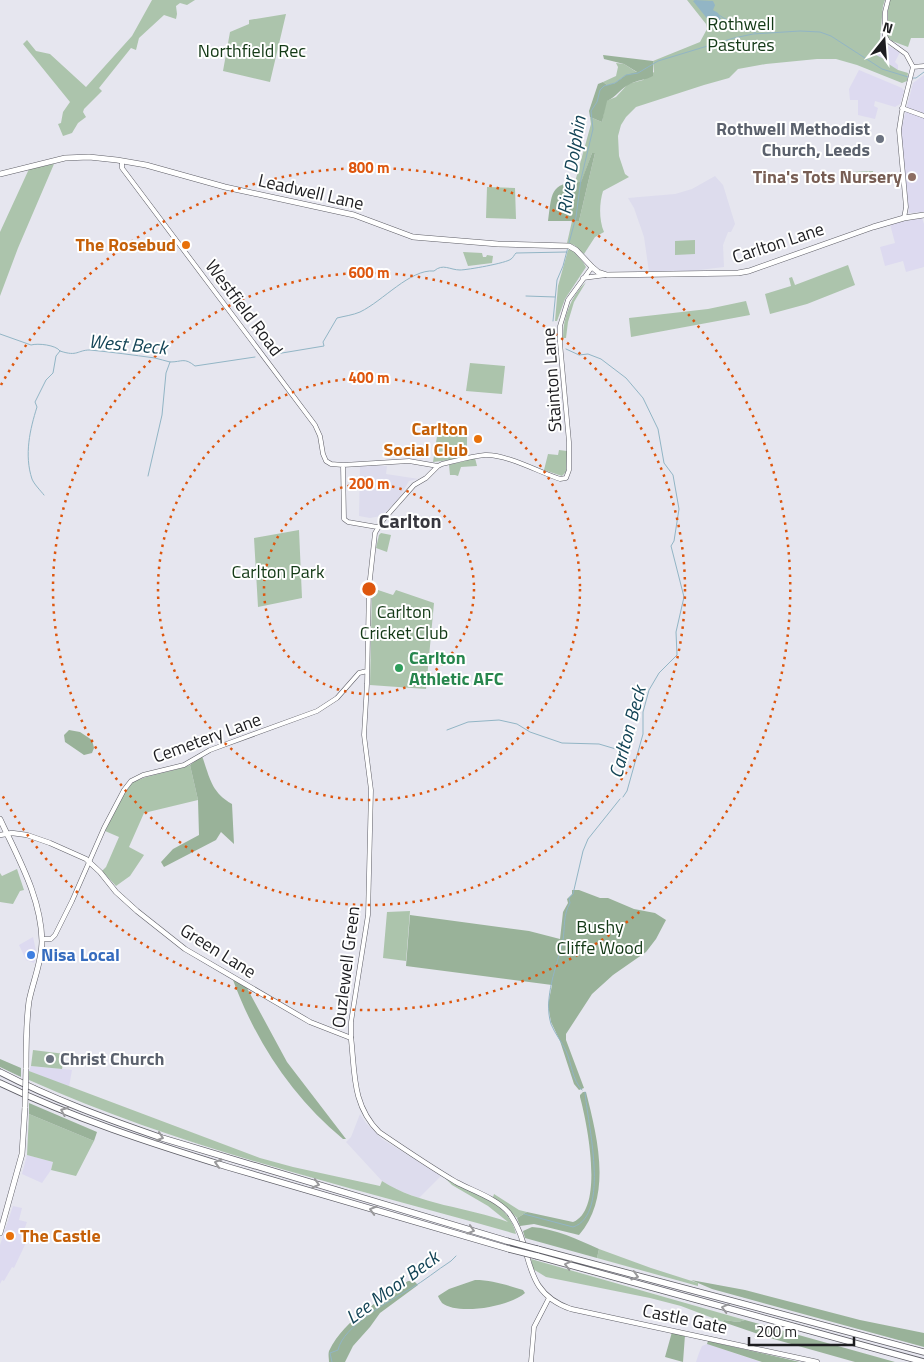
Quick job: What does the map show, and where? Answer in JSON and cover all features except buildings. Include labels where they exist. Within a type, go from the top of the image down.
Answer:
[{"type":"highway","points":[[0,1072],[22,1084],[162,1138],[507,1241],[924,1352]]},
{"type":"highway","points":[[0,1083],[72,1114],[143,1140],[344,1202],[924,1362]]},
{"type":"main road","name":"Leadwell Lane","points":[[0,174],[65,158],[89,157],[122,160],[225,187],[362,217],[404,235],[423,239],[498,244],[566,245],[572,247],[592,267],[607,275]]},
{"type":"main road","name":"Carlton Lane","points":[[607,275],[716,274],[749,271],[839,238],[904,218],[924,215]]},
{"type":"main road","points":[[0,819],[23,864],[40,920],[42,939],[40,957],[29,1003],[22,1154],[0,1233]]},
{"type":"main road","points":[[0,835],[22,834],[89,862]]},
{"type":"main road","name":"Green Lane","points":[[89,862],[116,892],[185,949],[310,1022],[351,1038]]},
{"type":"main road","name":"Ouzlewell Green","points":[[351,1038],[359,1104],[371,1124],[378,1132],[430,1166],[492,1200],[506,1211],[515,1222],[537,1284],[549,1298]]},
{"type":"main road","name":"Castle Gate","points":[[549,1298],[571,1308],[817,1362]]},
{"type":"street","points":[[888,0],[885,12],[884,36],[888,41],[900,48],[908,57],[913,67],[902,108],[899,130],[907,210],[904,218]]},
{"type":"street","points":[[913,67],[924,66]]},
{"type":"street","points":[[902,108],[924,116]]},
{"type":"street","name":"Westfield Road","points":[[122,160],[122,168],[315,426],[320,436],[326,461],[331,464],[343,465]]},
{"type":"street","name":"Stainton Lane","points":[[438,466],[478,456],[490,455],[516,462],[560,479],[565,479],[569,462],[560,326],[568,300],[592,267]]},
{"type":"street","points":[[583,278],[607,275]]},
{"type":"street","points":[[409,460],[438,466],[426,478],[414,485],[378,527],[348,522],[344,519],[343,465],[409,460]]},
{"type":"street","name":"Ouzlewell Green","points":[[351,1038],[368,915],[371,793],[370,772],[364,735],[369,588],[373,546],[378,527]]},
{"type":"street","name":"Cemetery Lane","points":[[89,862],[108,820],[131,781],[143,775],[184,765],[210,750],[317,712],[337,698],[359,673],[367,671]]},
{"type":"street","points":[[42,939],[51,939],[55,935],[89,862]]},
{"type":"street","points":[[531,1362],[534,1327],[549,1298]]},
{"type":"shaded area","points":[[693,1],[713,1],[715,5],[713,10],[718,13],[721,19],[719,23],[709,21]]},
{"type":"shaded area","points":[[880,39],[884,44],[900,52],[895,62],[898,65],[898,71],[874,54]]},
{"type":"shaded area","points":[[859,70],[902,88],[904,91],[900,104],[895,107],[875,101],[874,106],[878,108],[875,119],[858,115],[858,100],[850,100],[849,89]]},
{"type":"shaded area","points":[[924,75],[924,212],[909,213],[901,130],[913,83]]},
{"type":"shaded area","points":[[715,176],[723,185],[735,224],[731,232],[728,232],[723,245],[724,267],[691,271],[649,272],[644,237],[634,208],[628,198],[675,194],[692,189]]},
{"type":"shaded area","points":[[922,218],[924,224],[924,267],[906,272],[903,261],[885,266],[880,247],[895,243],[890,224]]},
{"type":"shaded area","points":[[360,466],[387,466],[386,474],[419,479],[409,481],[398,500],[381,516],[370,518],[359,516]]},
{"type":"shaded area","points":[[33,937],[37,955],[34,963],[26,960],[19,945]]},
{"type":"shaded area","points":[[31,1066],[72,1070],[69,1087],[29,1071]]},
{"type":"shaded area","points":[[360,1114],[382,1139],[441,1176],[419,1198],[395,1189],[382,1181],[346,1142],[351,1137]]},
{"type":"shaded area","points":[[27,1155],[53,1162],[51,1170],[42,1183],[22,1174]]},
{"type":"shaded area","points":[[13,1206],[22,1208],[19,1220],[27,1222],[24,1230],[31,1232],[14,1268],[12,1267],[4,1281],[2,1280],[0,1284],[0,1245]]},
{"type":"shaded area","points":[[707,1344],[761,1362],[696,1362],[702,1346]]},
{"type":"green space","points":[[152,0],[195,0],[187,5],[180,3],[176,6],[176,19],[164,15],[139,38],[136,50],[131,48],[99,88],[102,91],[84,109],[83,112],[86,117],[78,123],[72,133],[63,136],[58,124],[61,123],[63,112],[70,102],[23,44],[27,40],[36,51],[50,54],[86,87],[132,36]]},
{"type":"green space","name":"Rothwell Pastures","points":[[687,0],[885,0],[880,39],[874,54],[898,70],[908,73],[907,81],[902,83],[857,65],[836,59],[817,59],[738,69],[729,78],[636,107],[621,125],[618,136],[619,156],[625,174],[629,177],[603,191],[600,212],[604,232],[595,237],[584,254],[574,245],[567,243],[572,221],[579,221],[595,153],[592,153],[581,183],[575,182],[591,124],[590,117],[602,122],[606,101],[616,97],[628,84],[643,80],[654,72],[653,61],[700,42],[707,29],[706,24]]},
{"type":"green space","points":[[890,0],[924,0],[924,38],[911,38],[908,47],[892,41],[888,37],[888,9]]},
{"type":"green space","name":"Northfield Rec","points":[[286,14],[270,82],[223,71],[230,32],[249,24],[249,20]]},
{"type":"green space","points":[[603,55],[653,61],[653,76],[627,86],[607,101],[602,122],[590,117],[589,111],[598,84],[603,82],[607,85],[615,83],[626,75],[637,72],[624,64],[604,59]]},
{"type":"green space","points":[[616,63],[624,64],[638,73],[623,77],[615,83],[607,85],[603,82],[616,76],[618,67]]},
{"type":"green space","points":[[592,153],[595,153],[579,221],[548,221],[554,192],[563,184],[581,182]]},
{"type":"green space","points":[[54,164],[18,248],[0,296],[0,232],[29,169]]},
{"type":"green space","points":[[873,171],[874,183],[853,184],[851,172]]},
{"type":"green space","points":[[487,187],[515,188],[516,219],[486,218]]},
{"type":"green space","points":[[695,240],[695,254],[675,255],[675,241]]},
{"type":"green space","points":[[571,249],[586,267],[565,299],[557,321],[555,321],[558,286],[568,250]]},
{"type":"green space","points":[[463,252],[482,253],[483,257],[487,255],[493,256],[492,263],[468,266]]},
{"type":"green space","points":[[848,265],[855,285],[807,304],[770,314],[765,294],[791,286],[789,278],[792,277],[795,285]]},
{"type":"green space","points":[[586,282],[574,302],[568,322],[566,338],[563,338],[564,322],[569,307],[576,294]]},
{"type":"green space","points":[[746,301],[750,315],[631,337],[629,318],[708,309]]},
{"type":"green space","points":[[470,363],[505,366],[502,394],[466,391]]},
{"type":"green space","points":[[467,427],[467,456],[433,462],[438,430],[457,430]]},
{"type":"green space","points":[[559,450],[567,451],[566,472],[562,476],[544,470],[548,454],[558,455]]},
{"type":"green space","points":[[475,458],[477,466],[461,467],[458,476],[450,475],[449,465]]},
{"type":"green space","name":"Carlton Park","points":[[299,530],[302,598],[258,607],[254,538]]},
{"type":"green space","points":[[381,533],[391,535],[387,552],[376,548]]},
{"type":"green space","name":"Carlton Cricket Club","points":[[372,588],[393,595],[396,590],[434,603],[426,689],[370,685]]},
{"type":"green space","points":[[69,730],[80,732],[92,740],[94,748],[92,753],[84,755],[65,742],[64,735]]},
{"type":"green space","points":[[202,756],[209,778],[215,789],[232,804],[234,844],[221,832],[216,840],[164,867],[161,862],[173,849],[199,835],[198,800],[190,765]]},
{"type":"green space","points":[[190,765],[198,800],[144,813],[129,847],[144,855],[130,876],[116,886],[102,871],[106,867],[119,837],[105,831],[124,794],[133,782]]},
{"type":"green space","points":[[17,869],[24,890],[20,891],[13,904],[0,902],[0,873],[2,876]]},
{"type":"green space","name":"Bushy Cliffe Wood","points":[[572,890],[579,890],[600,898],[608,898],[634,909],[655,913],[666,920],[656,939],[646,952],[613,975],[592,994],[566,1034],[566,1040],[584,1088],[579,1090],[574,1084],[560,1041],[551,1022],[548,1005],[552,985],[406,966],[410,915],[529,931],[560,939],[563,912],[568,903],[567,899],[572,894]]},
{"type":"green space","points":[[410,911],[406,961],[383,958],[387,912]]},
{"type":"green space","points":[[233,980],[247,988],[287,1062],[346,1139],[343,1139],[325,1123],[292,1087],[264,1046],[242,1003]]},
{"type":"green space","points":[[33,1050],[65,1054],[62,1069],[31,1066]]},
{"type":"green space","points":[[0,1059],[21,1068],[21,1077],[0,1067]]},
{"type":"green space","points":[[29,1071],[260,1158],[380,1186],[382,1181],[396,1189],[428,1201],[508,1222],[488,1206],[452,1185],[444,1177],[497,1206],[512,1223],[516,1234],[270,1166],[148,1127],[88,1105],[29,1080]]},
{"type":"green space","points":[[583,1092],[586,1092],[598,1146],[599,1184],[596,1202],[590,1219],[579,1235],[534,1224],[520,1226],[517,1218],[527,1212],[573,1222],[583,1214],[589,1201],[591,1164],[580,1097]]},
{"type":"green space","points":[[29,1103],[97,1132],[94,1141],[29,1114]]},
{"type":"green space","points":[[29,1114],[94,1141],[76,1176],[51,1170],[53,1162],[27,1155]]},
{"type":"green space","points":[[494,1194],[519,1210],[527,1212],[517,1218],[493,1197]]},
{"type":"green space","points":[[532,1227],[558,1232],[599,1249],[597,1258],[525,1238],[523,1231]]},
{"type":"green space","points":[[599,1249],[698,1283],[698,1286],[597,1258]]},
{"type":"green space","points":[[531,1259],[745,1320],[738,1322],[724,1320],[723,1322],[681,1306],[650,1298],[546,1277],[533,1269]]},
{"type":"green space","points":[[475,1280],[505,1285],[523,1290],[525,1293],[508,1302],[472,1309],[450,1307],[442,1303],[438,1297],[449,1289]]},
{"type":"green space","points":[[691,1280],[745,1290],[860,1320],[924,1333],[924,1347],[712,1289]]},
{"type":"green space","points":[[408,1281],[414,1281],[418,1285],[380,1313],[353,1346],[345,1362],[329,1362],[329,1351],[344,1329],[364,1311]]},
{"type":"green space","points":[[724,1320],[738,1322],[745,1320],[895,1362],[855,1362],[770,1338],[723,1322]]},
{"type":"green space","points":[[672,1332],[685,1335],[683,1362],[665,1357]]},
{"type":"green space","points":[[708,1341],[800,1362],[762,1362],[707,1344]]},
{"type":"waterway","points":[[719,15],[756,33]]},
{"type":"waterway","name":"River Dolphin","points":[[569,243],[593,129],[591,111],[597,102],[600,90],[626,75],[638,73],[658,61],[734,38],[753,34],[800,31],[820,32],[831,36],[882,69],[908,77]]},
{"type":"waterway","name":"River Dolphin","points":[[912,78],[916,78],[924,72]]},
{"type":"waterway","name":"River Dolphin","points":[[553,321],[557,280],[568,247]]},
{"type":"waterway","name":"West Beck","points":[[270,355],[324,346],[323,342],[337,318],[360,312],[416,275],[434,271],[440,267],[460,270],[487,266],[508,261],[516,253],[567,252]]},
{"type":"waterway","points":[[526,296],[555,297]]},
{"type":"waterway","name":"West Beck","points":[[0,334],[31,345],[42,344],[51,346],[66,353],[90,350],[155,358],[170,362],[185,361],[195,366],[255,357]]},
{"type":"waterway","name":"Carlton Beck","points":[[566,349],[579,355],[588,354],[601,359],[626,378],[643,398],[658,429],[664,463],[673,475],[679,509],[674,541],[671,546],[684,597],[676,632],[677,655],[659,673],[649,690],[643,712],[643,734],[627,791],[623,797]]},
{"type":"waterway","points":[[44,495],[32,479],[28,451],[37,407],[35,402],[46,380],[53,373],[56,356],[60,351]]},
{"type":"waterway","points":[[148,476],[162,415],[166,373],[170,362]]},
{"type":"waterway","points":[[447,730],[468,722],[499,720],[517,724],[530,732],[562,743],[599,744],[626,752]]},
{"type":"waterway","name":"Lee Moor Beck","points":[[582,1090],[574,1077],[566,1051],[551,1024],[549,1014],[550,993],[563,940],[565,917],[570,903],[569,898],[573,894],[583,851],[588,839],[620,799]]},
{"type":"waterway","name":"Lee Moor Beck","points":[[524,1214],[573,1227],[585,1219],[591,1205],[594,1187],[592,1144],[585,1092]]},
{"type":"waterway","name":"Lee Moor Beck","points":[[332,1362],[330,1353],[338,1350],[348,1332],[357,1323],[379,1307],[420,1283],[456,1256]]},
{"type":"place","name":"Rothwell Methodist Church, Leeds","points":[[880,139]]},
{"type":"place","name":"Tina's Tots Nursery","points":[[912,177]]},
{"type":"place","name":"The Rosebud","points":[[186,245]]},
{"type":"place","name":"Carlton Social Club","points":[[478,439]]},
{"type":"place","name":"Carlton Athletic AFC","points":[[399,668]]},
{"type":"place","name":"Nisa Local","points":[[31,955]]},
{"type":"place","name":"Christ Church","points":[[50,1059]]},
{"type":"place","name":"The Castle","points":[[10,1236]]},
{"type":"district","name":"Carlton","points":[[410,521]]}]
